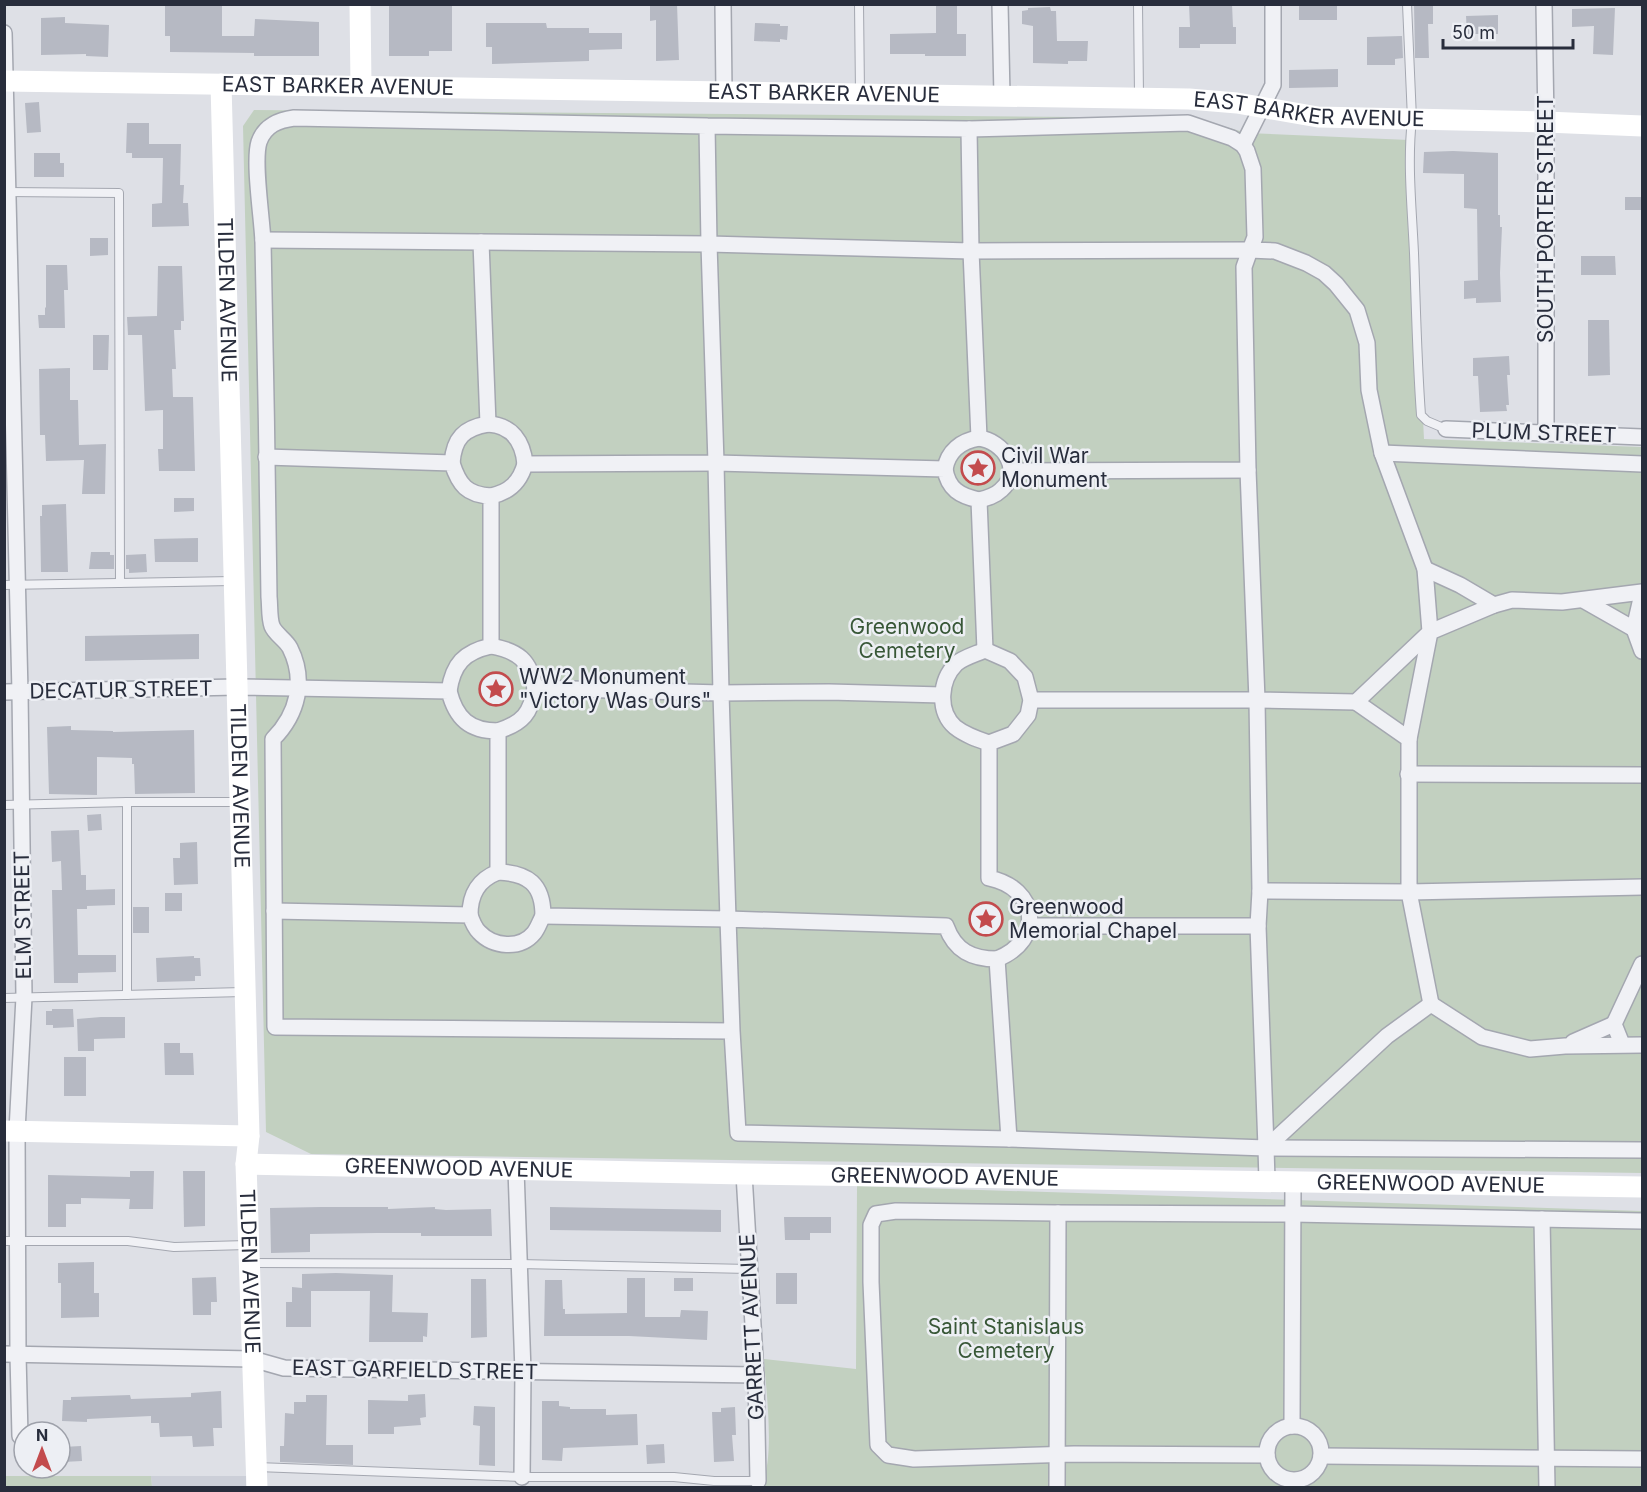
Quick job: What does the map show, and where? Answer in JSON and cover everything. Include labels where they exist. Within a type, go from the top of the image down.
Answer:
[{"type":"street","points":[[360,4],[361,86]]},
{"type":"street","points":[[723,4],[724,92]]},
{"type":"street","points":[[1000,4],[1002,96]]},
{"type":"street","points":[[1243,145],[1273,85],[1273,4]]},
{"type":"street","name":"SOUTH PORTER STREET","points":[[1544,4],[1546,433]]},
{"type":"street","name":"ELM STREET","points":[[4,33],[12,692],[22,805],[24,997],[11,1131],[11,1354],[18,1420]]},
{"type":"street","name":"EAST BARKER AVENUE","points":[[5,81],[1190,99],[1237,103],[1318,117],[1642,126]]},
{"type":"street","name":"TILDEN AVENUE","points":[[221,84],[249,1136],[246,1164],[256,1477]]},
{"type":"street","points":[[732,1031],[275,1027],[273,739],[290,718],[295,707],[298,671],[289,646],[272,626],[269,597],[263,240],[257,157],[259,142],[267,129],[279,120],[294,118],[969,129],[1188,123],[1243,145],[1251,158],[1253,169],[1255,237],[1244,267],[1248,470],[1257,700],[1260,891],[1258,926],[1267,1181]]},
{"type":"street","points":[[707,126],[728,919],[738,1133],[1266,1148],[1642,1150]]},
{"type":"street","points":[[969,129],[971,251],[979,438]]},
{"type":"street","points":[[263,240],[709,244],[971,251],[1250,250],[1275,251],[1324,273],[1357,310],[1367,343],[1369,390],[1382,453],[1425,569],[1430,632],[1408,739],[1409,892],[1431,1004],[1482,1037],[1530,1049],[1642,1045]]},
{"type":"street","points":[[481,242],[488,424]]},
{"type":"street","points":[[488,424],[499,425],[513,433],[523,449],[525,464],[522,475],[513,487],[502,494],[491,496],[475,494],[465,488],[456,477],[452,463],[456,443],[465,432],[474,426],[488,424]]},
{"type":"street","name":"PLUM STREET","points":[[1446,429],[1642,436]]},
{"type":"street","points":[[979,438],[988,439],[1003,448],[1011,463],[1011,471],[1007,484],[1001,491],[979,500],[964,497],[954,490],[947,480],[945,469],[948,459],[957,446],[979,438]]},
{"type":"street","points":[[1382,453],[1642,464]]},
{"type":"street","points":[[266,458],[452,463]]},
{"type":"street","points":[[525,464],[716,463],[945,469]]},
{"type":"street","points":[[1011,471],[1248,470]]},
{"type":"street","points":[[491,496],[491,646]]},
{"type":"street","points":[[979,500],[985,650]]},
{"type":"street","points":[[1425,569],[1460,585],[1494,605]]},
{"type":"street","points":[[1356,702],[1430,632],[1494,605],[1512,600],[1583,600],[1642,593],[1634,629],[1642,651]]},
{"type":"street","points":[[1583,600],[1634,629]]},
{"type":"street","points":[[491,646],[509,650],[526,662],[535,688],[532,704],[524,718],[512,727],[498,731],[483,731],[465,722],[453,706],[449,691],[451,676],[461,659],[475,650],[491,646]]},
{"type":"street","points":[[985,650],[1010,661],[1025,676],[1031,699],[1028,715],[1013,734],[989,743],[973,738],[954,726],[944,709],[942,695],[945,679],[957,663],[985,650]]},
{"type":"street","name":"DECATUR STREET","points":[[12,692],[237,687],[449,691]]},
{"type":"street","points":[[535,688],[942,695]]},
{"type":"street","points":[[1031,699],[1356,702],[1408,739]]},
{"type":"street","points":[[498,731],[498,872]]},
{"type":"street","points":[[543,916],[946,926],[955,944],[968,955],[982,959],[997,959],[1010,954],[1026,937],[1029,926],[1028,907],[1020,893],[1005,881],[989,878],[989,743]]},
{"type":"street","points":[[1408,774],[1642,775]]},
{"type":"street","points":[[498,872],[516,873],[533,883],[543,901],[543,916],[533,934],[520,943],[505,945],[491,942],[477,931],[470,915],[470,901],[478,885],[488,876],[498,872]]},
{"type":"street","points":[[1260,891],[1409,892],[1642,887]]},
{"type":"street","points":[[274,911],[470,915]]},
{"type":"street","points":[[1029,926],[1258,926]]},
{"type":"street","points":[[997,959],[1009,1139]]},
{"type":"street","points":[[1565,1046],[1614,1024],[1642,964]]},
{"type":"street","points":[[1266,1148],[1387,1036],[1431,1004]]},
{"type":"street","points":[[1614,1024],[1622,1044]]},
{"type":"street","points":[[11,1131],[249,1136]]},
{"type":"street","name":"GREENWOOD AVENUE","points":[[246,1164],[744,1174],[1642,1186]]},
{"type":"street","points":[[516,1169],[523,1372],[522,1477]]},
{"type":"street","name":"GARRETT AVENUE","points":[[744,1174],[756,1375],[758,1481]]},
{"type":"street","points":[[1292,1426],[1293,1182]]},
{"type":"street","points":[[1267,1455],[1057,1454],[914,1459],[888,1455],[878,1445],[871,1271],[871,1225],[876,1214],[896,1211],[1293,1214],[1642,1221]]},
{"type":"street","points":[[1057,1488],[1058,1213]]},
{"type":"street","points":[[1542,1219],[1547,1488]]},
{"type":"street","name":"EAST GARFIELD STREET","points":[[11,1354],[252,1359],[284,1368],[756,1375]]},
{"type":"street","points":[[1292,1426],[1310,1431],[1320,1446],[1321,1456],[1315,1470],[1297,1484],[1278,1476],[1269,1463],[1267,1455],[1271,1439],[1276,1433],[1292,1426]]},
{"type":"street","points":[[1321,1456],[1642,1459]]},
{"type":"lane","points":[[859,4],[860,94]]},
{"type":"lane","points":[[1137,4],[1139,98]]},
{"type":"lane","points":[[1407,4],[1412,119],[1410,184],[1416,356],[1421,415],[1427,421],[1446,429]]},
{"type":"lane","points":[[7,192],[119,193],[120,583]]},
{"type":"lane","points":[[11,585],[235,581]]},
{"type":"lane","points":[[4,805],[127,801],[240,802]]},
{"type":"lane","points":[[127,801],[127,995]]},
{"type":"lane","points":[[4,998],[245,992]]},
{"type":"lane","points":[[11,1241],[128,1241],[249,1254],[519,1264],[749,1269]]},
{"type":"lane","points":[[256,1477],[674,1477],[714,1482],[758,1481]]},
{"type":"shaded area","points":[[151,1476],[246,1476],[246,1487],[152,1487]]},
{"type":"green space","name":"Greenwood Cemetery","points":[[254,110],[1194,118],[1247,133],[1409,140],[1424,439],[1642,447],[1642,1173],[311,1154],[266,1132],[243,126]]},
{"type":"green space","name":"Saint Stanislaus Cemetery","points":[[857,1186],[1642,1211],[1642,1487],[760,1488],[765,1476],[769,1444],[764,1359],[856,1369]]},
{"type":"green space","points":[[5,1476],[12,1476],[12,1480],[72,1480],[72,1476],[151,1476],[152,1487],[5,1487]]},
{"type":"building","points":[[165,4],[222,4],[222,36],[254,36],[255,19],[319,22],[319,56],[170,52],[170,36],[165,36]]},
{"type":"building","points":[[389,4],[452,4],[452,51],[429,51],[429,56],[389,56]]},
{"type":"building","points":[[650,4],[677,4],[679,60],[656,61],[656,20],[650,21]]},
{"type":"building","points":[[936,4],[957,4],[957,34],[966,34],[966,56],[890,54],[890,34],[936,33]]},
{"type":"building","points":[[1189,4],[1232,4],[1236,44],[1200,44],[1200,48],[1179,48],[1179,27],[1190,27]]},
{"type":"building","points":[[1299,4],[1337,4],[1337,20],[1299,20]]},
{"type":"building","points":[[1414,4],[1433,4],[1433,24],[1428,24],[1429,58],[1415,58]]},
{"type":"building","points":[[1050,7],[1051,11],[1056,11],[1057,41],[1088,41],[1087,61],[1068,61],[1068,64],[1033,63],[1033,26],[1022,24],[1022,11],[1028,8]]},
{"type":"building","points":[[1615,8],[1613,55],[1593,54],[1594,26],[1572,27],[1572,9]]},
{"type":"building","points":[[1498,15],[1498,34],[1467,34],[1466,16]]},
{"type":"building","points":[[65,17],[65,23],[109,25],[108,57],[86,56],[86,54],[41,55],[41,18]]},
{"type":"building","points":[[486,23],[546,23],[547,28],[589,28],[589,33],[622,33],[622,49],[589,50],[589,61],[492,64],[492,47],[486,47]]},
{"type":"building","points":[[755,23],[788,26],[787,40],[754,41]]},
{"type":"building","points":[[1402,36],[1403,58],[1395,59],[1395,65],[1367,65],[1367,37]]},
{"type":"building","points":[[1338,69],[1338,87],[1289,88],[1289,70]]},
{"type":"building","points":[[39,102],[41,132],[27,133],[25,103]]},
{"type":"building","points":[[127,123],[149,123],[149,144],[181,144],[180,185],[184,185],[183,203],[188,203],[189,226],[152,227],[152,204],[162,203],[163,158],[132,158],[132,153],[126,153]]},
{"type":"building","points":[[1424,152],[1498,153],[1498,215],[1500,215],[1500,227],[1502,227],[1501,302],[1476,303],[1476,298],[1464,299],[1464,281],[1478,280],[1477,209],[1464,208],[1464,174],[1423,173]]},
{"type":"building","points":[[34,153],[60,153],[60,163],[64,163],[64,177],[34,177]]},
{"type":"building","points":[[1625,197],[1642,197],[1642,210],[1625,210]]},
{"type":"building","points":[[90,238],[108,238],[108,255],[90,256]]},
{"type":"building","points":[[1581,256],[1615,256],[1616,275],[1581,275]]},
{"type":"building","points":[[46,265],[67,265],[68,290],[64,290],[65,328],[39,328],[38,315],[45,315],[46,307]]},
{"type":"building","points":[[158,266],[182,266],[184,321],[181,321],[181,330],[174,330],[176,369],[172,369],[173,397],[193,397],[195,471],[159,471],[158,449],[163,449],[163,410],[145,411],[142,335],[128,335],[127,317],[157,316]]},
{"type":"building","points":[[1588,320],[1609,320],[1610,375],[1588,376]]},
{"type":"building","points":[[93,335],[109,335],[108,370],[93,370]]},
{"type":"building","points":[[1509,356],[1507,411],[1480,412],[1478,376],[1473,376],[1473,358]]},
{"type":"building","points":[[70,368],[70,400],[78,400],[79,445],[106,444],[105,494],[82,494],[84,460],[46,461],[45,435],[40,435],[39,369]]},
{"type":"building","points":[[174,498],[194,498],[194,511],[174,512]]},
{"type":"building","points":[[66,504],[68,572],[41,572],[40,516],[42,516],[42,505]]},
{"type":"building","points":[[198,538],[198,562],[155,562],[154,539]]},
{"type":"building","points":[[91,552],[110,552],[110,555],[114,555],[114,569],[89,569]]},
{"type":"building","points":[[146,554],[147,572],[129,573],[129,569],[126,569],[126,555]]},
{"type":"building","points":[[199,634],[199,659],[85,661],[85,636]]},
{"type":"building","points":[[71,726],[71,730],[113,732],[194,730],[195,793],[135,794],[132,758],[97,757],[97,795],[49,794],[47,727]]},
{"type":"building","points":[[101,814],[102,830],[88,831],[87,815]]},
{"type":"building","points":[[79,830],[81,875],[86,875],[86,890],[115,889],[115,905],[87,906],[87,909],[77,909],[78,955],[116,955],[116,972],[78,973],[78,983],[54,983],[52,890],[62,890],[61,861],[52,862],[51,831]]},
{"type":"building","points":[[197,842],[198,884],[174,885],[173,858],[180,858],[180,843]]},
{"type":"building","points":[[165,893],[182,893],[182,911],[165,911]]},
{"type":"building","points":[[133,907],[149,907],[149,933],[133,933]]},
{"type":"building","points":[[194,956],[194,958],[200,958],[201,976],[195,976],[195,981],[157,982],[156,958]]},
{"type":"building","points":[[52,1009],[73,1009],[74,1027],[53,1028],[53,1025],[46,1025],[46,1011],[52,1011]]},
{"type":"building","points":[[125,1017],[125,1038],[94,1039],[94,1051],[78,1051],[77,1019]]},
{"type":"building","points":[[164,1043],[180,1043],[180,1053],[193,1053],[194,1075],[165,1075]]},
{"type":"building","points":[[64,1057],[86,1057],[86,1096],[64,1096]]},
{"type":"building","points":[[130,1171],[154,1171],[153,1209],[129,1209],[130,1199],[81,1198],[81,1204],[66,1204],[66,1227],[48,1227],[48,1175],[130,1177]]},
{"type":"building","points":[[183,1171],[205,1171],[205,1226],[184,1227]]},
{"type":"building","points":[[550,1207],[721,1210],[721,1232],[550,1230]]},
{"type":"building","points":[[270,1208],[491,1209],[492,1236],[421,1236],[421,1233],[310,1234],[310,1252],[271,1253]]},
{"type":"building","points":[[784,1217],[831,1217],[831,1233],[810,1233],[810,1240],[785,1240]]},
{"type":"building","points":[[94,1262],[94,1293],[99,1293],[99,1317],[61,1318],[61,1283],[58,1283],[58,1263]]},
{"type":"building","points":[[776,1273],[797,1273],[797,1304],[776,1304]]},
{"type":"building","points":[[302,1274],[393,1275],[392,1312],[428,1313],[427,1337],[423,1336],[423,1342],[369,1342],[370,1291],[311,1291],[311,1327],[286,1327],[286,1302],[292,1302],[292,1287],[302,1288]]},
{"type":"building","points":[[216,1277],[217,1302],[211,1302],[211,1315],[193,1315],[192,1278]]},
{"type":"building","points":[[627,1278],[645,1278],[645,1317],[680,1317],[681,1310],[708,1311],[707,1340],[629,1336],[544,1336],[545,1280],[562,1280],[565,1314],[627,1313]]},
{"type":"building","points":[[674,1278],[693,1278],[693,1291],[674,1291]]},
{"type":"building","points":[[471,1279],[486,1279],[487,1337],[471,1338]]},
{"type":"building","points":[[221,1391],[222,1428],[213,1428],[214,1446],[193,1447],[192,1436],[160,1437],[159,1423],[151,1423],[151,1416],[87,1419],[87,1422],[62,1420],[63,1400],[71,1400],[71,1397],[130,1395],[131,1399],[191,1397],[191,1393]]},
{"type":"building","points":[[425,1394],[426,1417],[420,1418],[421,1425],[394,1427],[394,1434],[368,1434],[368,1400],[408,1401],[408,1395]]},
{"type":"building","points":[[306,1395],[327,1395],[326,1445],[353,1445],[353,1465],[280,1462],[280,1446],[284,1446],[285,1413],[294,1414],[294,1402],[306,1402]]},
{"type":"building","points":[[542,1401],[559,1401],[559,1406],[570,1407],[570,1409],[606,1409],[606,1415],[637,1414],[638,1445],[563,1448],[562,1461],[542,1460]]},
{"type":"building","points":[[474,1406],[495,1407],[495,1466],[479,1465],[480,1426],[473,1425]]},
{"type":"building","points":[[735,1407],[736,1435],[732,1435],[734,1461],[714,1462],[712,1412],[721,1412],[721,1408]]},
{"type":"building","points":[[664,1444],[665,1463],[647,1464],[646,1445]]},
{"type":"building","points":[[72,1446],[81,1446],[82,1461],[72,1462]]},
{"type":"place","name":"Civil War Monument","points":[[978,468]]},
{"type":"place","name":"WW2 Monument \"Victory Was Ours\"","points":[[496,689]]},
{"type":"place","name":"Greenwood Memorial Chapel","points":[[986,919]]}]
